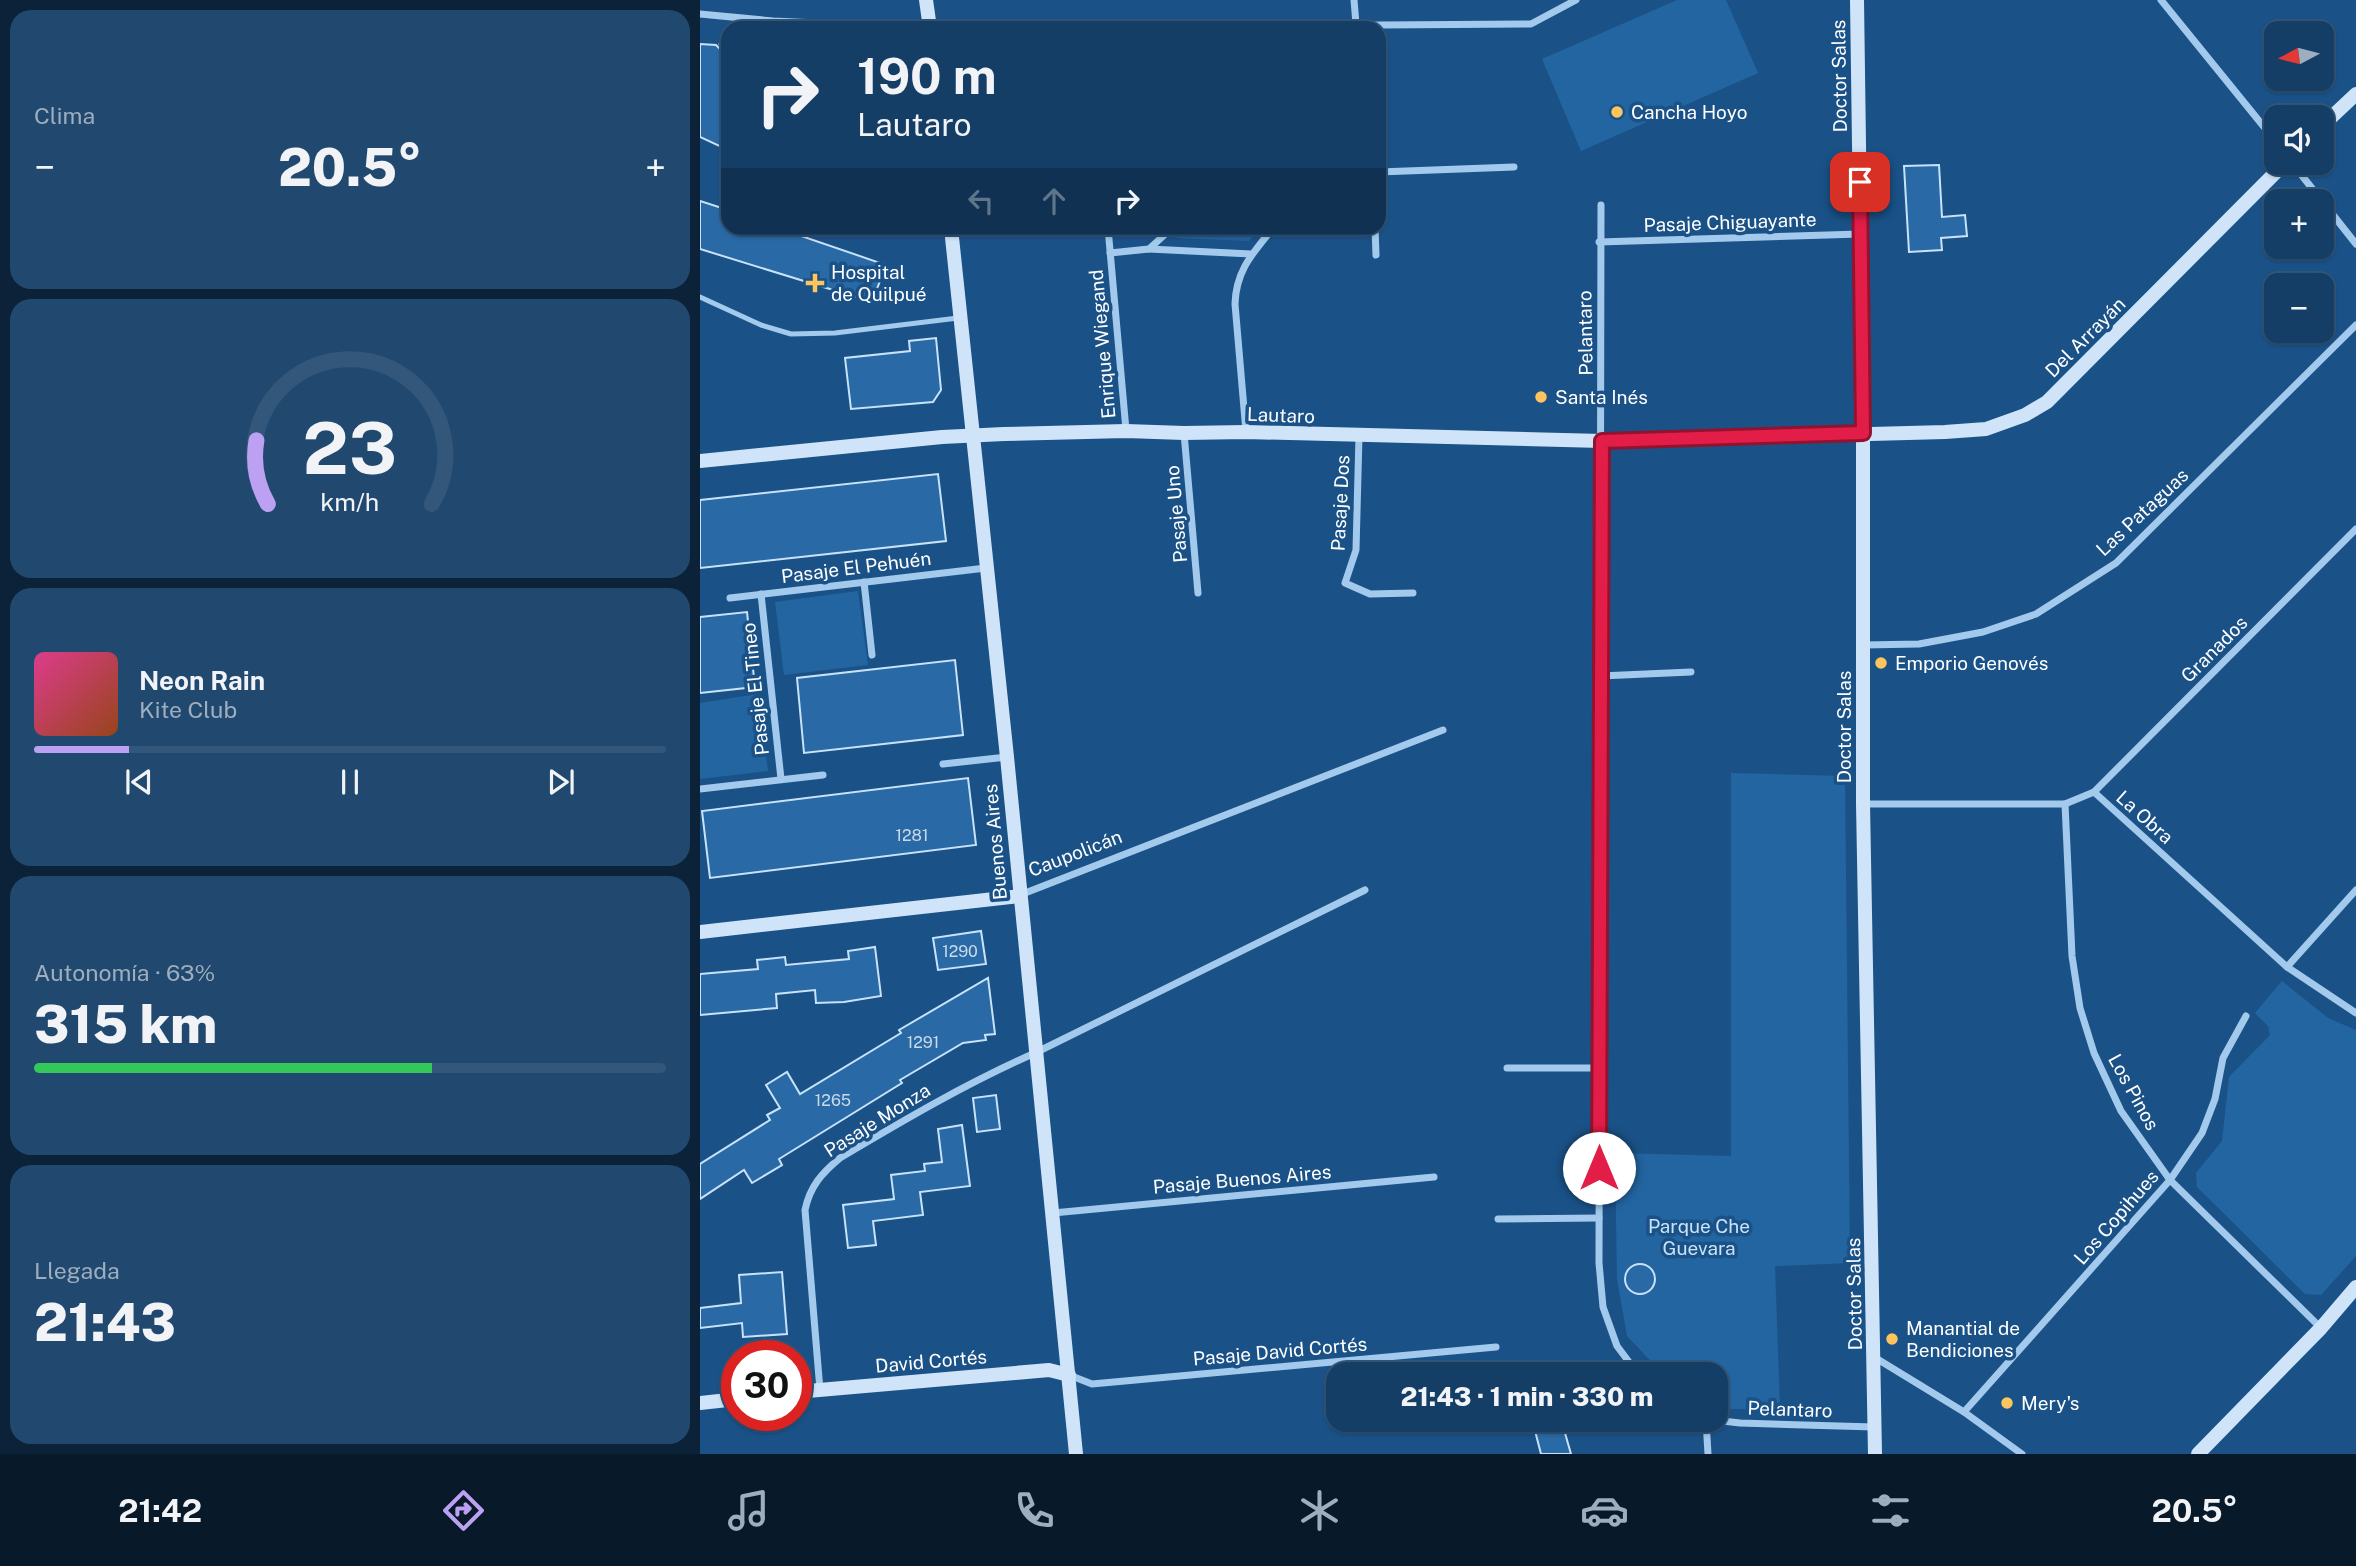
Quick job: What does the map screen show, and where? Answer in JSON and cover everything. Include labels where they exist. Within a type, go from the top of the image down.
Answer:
[{"type":"main road","points":[[926,0],[928,21]]},
{"type":"main road","name":"Doctor Salas","points":[[1857,0],[1863,433],[1863,804],[1875,1454]]},
{"type":"main road","points":[[2334,115],[2356,94]]},
{"type":"main road","name":"Del Arrayán","points":[[1863,433],[1986,429],[2025,415],[2048,402],[2273,175]]},
{"type":"main road","name":"Buenos Aires","points":[[952,235],[1076,1454]]},
{"type":"main road","name":"Lautaro","points":[[700,461],[972,435],[1126,431],[1602,441],[1863,433]]},
{"type":"main road","name":"Caupolicán","points":[[700,932],[1020,895]]},
{"type":"main road","points":[[2198,1454],[2321,1328],[2356,1287]]},
{"type":"main road","name":"David Cortés","points":[[812,1391],[1049,1370],[1069,1376]]},
{"type":"main road","points":[[700,1403],[721,1401]]},
{"type":"street","points":[[1354,0],[1356,21]]},
{"type":"street","points":[[1386,23],[1531,24],[1576,0]]},
{"type":"street","points":[[2161,0],[2264,127]]},
{"type":"street","points":[[700,14],[806,21]]},
{"type":"street","points":[[1386,172],[1514,167]]},
{"type":"street","points":[[2301,175],[2356,244]]},
{"type":"street","name":"Pelantaro","points":[[1601,205],[1599,1263],[1603,1307],[1617,1346],[1629,1362]]},
{"type":"street","name":"Pasaje Chiguayante","points":[[1600,242],[1861,234]]},
{"type":"street","name":"Enrique Wiegand","points":[[1109,235],[1126,431]]},
{"type":"street","points":[[1149,249],[1164,235]]},
{"type":"street","points":[[1247,432],[1235,304],[1236,284],[1251,254],[1267,235]]},
{"type":"street","points":[[1375,235],[1376,255]]},
{"type":"street","name":"Enrique Wiegand","points":[[1110,253],[1149,249],[1251,254]]},
{"type":"street","name":"Las Pataguas","points":[[1863,645],[1919,644],[1983,632],[2036,614],[2116,563],[2356,325]]},
{"type":"street","name":"Pasaje Uno","points":[[1184,433],[1198,593]]},
{"type":"street","name":"Pasaje Dos","points":[[1359,436],[1356,550],[1345,583],[1370,594],[1413,593]]},
{"type":"street","name":"Granados","points":[[2094,792],[2356,529]]},
{"type":"street","name":"Pasaje El Pehuén","points":[[730,598],[986,568]]},
{"type":"street","points":[[864,582],[872,655]]},
{"type":"street","name":"Pasaje El Tineo","points":[[761,594],[781,779]]},
{"type":"street","points":[[1600,676],[1690,672]]},
{"type":"street","name":"Caupolicán","points":[[1020,895],[1443,730]]},
{"type":"street","points":[[943,765],[1007,757]]},
{"type":"street","points":[[700,789],[822,775]]},
{"type":"street","name":"La Obra","points":[[1863,804],[2065,804],[2094,792],[2287,967],[2356,1013]]},
{"type":"street","name":"Los Pinos","points":[[2065,804],[2072,956],[2080,1008],[2094,1053],[2121,1111],[2170,1180],[2321,1328]]},
{"type":"street","name":"Pasaje Monza","points":[[820,1390],[805,1210],[808,1194],[825,1170],[840,1158],[933,1103],[992,1072],[1365,890]]},
{"type":"street","points":[[2287,967],[2356,890]]},
{"type":"street","name":"Los Copihues","points":[[1964,1412],[2170,1180],[2202,1133],[2215,1099],[2223,1058],[2246,1016]]},
{"type":"street","points":[[1507,1068],[1598,1068]]},
{"type":"street","name":"Pasaje Buenos Aires","points":[[1053,1213],[1434,1177]]},
{"type":"street","points":[[1498,1219],[1599,1218]]},
{"type":"street","name":"Pasaje David Cortés","points":[[1069,1376],[1093,1384],[1496,1347]]},
{"type":"street","points":[[1874,1357],[1964,1412],[2022,1454]]},
{"type":"street","name":"Pelantaro","points":[[1728,1422],[1874,1427]]},
{"type":"street","points":[[1706,1432],[1708,1454]]},
{"type":"lane","points":[[733,21],[735,17]]},
{"type":"lane","points":[[700,297],[761,325],[791,334],[835,333],[960,318]]},
{"type":"green space","name":"Cancha Hoyo","points":[[1677,0],[1726,0],[1758,73],[1581,151],[1542,59]]},
{"type":"green space","points":[[1180,235],[1254,235],[1249,241],[1176,238]]},
{"type":"green space","points":[[858,591],[868,665],[784,675],[775,602]]},
{"type":"green space","points":[[758,694],[768,771],[700,779],[700,703]]},
{"type":"green space","name":"Parque Che Guevara","points":[[1731,773],[1845,776],[1850,1263],[1775,1266],[1780,1409],[1728,1409],[1728,1362],[1652,1362],[1627,1336],[1617,1279],[1615,1153],[1731,1156]]},
{"type":"green space","points":[[2282,981],[2328,1018],[2356,1030],[2356,1256],[2321,1295],[2305,1294],[2197,1187],[2196,1173],[2222,1141],[2229,1077],[2270,1035],[2268,1026],[2255,1013]]},
{"type":"building","points":[[700,44],[716,45],[721,49],[721,147],[700,137]]},
{"type":"building","points":[[1939,165],[1942,217],[1965,215],[1967,236],[1941,238],[1942,250],[1909,252],[1904,166]]},
{"type":"building","points":[[700,201],[721,208],[721,235],[798,235],[886,265],[872,302],[700,249]]},
{"type":"building","points":[[936,338],[941,390],[933,402],[851,409],[845,358],[910,351],[909,341]]},
{"type":"building","points":[[938,474],[946,541],[700,568],[700,500]]},
{"type":"building","points":[[747,612],[755,687],[700,693],[700,617]]},
{"type":"building","points":[[955,660],[963,735],[804,753],[797,678]]},
{"type":"building","points":[[968,778],[976,845],[710,878],[702,811]]},
{"type":"building","points":[[981,931],[986,964],[938,970],[933,938]]},
{"type":"building","points":[[875,947],[881,996],[816,1003],[815,990],[776,994],[777,1008],[700,1015],[700,974],[758,969],[757,960],[785,957],[786,965],[849,959],[848,951]]},
{"type":"building","points":[[988,978],[995,1034],[985,1035],[986,1040],[963,1043],[900,1080],[902,1083],[779,1159],[782,1165],[752,1183],[744,1170],[700,1199],[700,1164],[770,1120],[767,1115],[780,1108],[766,1085],[787,1072],[800,1094],[901,1033],[899,1030]]},
{"type":"building","points":[[996,1095],[1000,1129],[977,1132],[973,1098]]},
{"type":"building","points":[[962,1125],[970,1186],[920,1192],[923,1215],[873,1221],[876,1245],[848,1248],[843,1205],[894,1199],[891,1175],[925,1171],[924,1164],[942,1162],[938,1129]]},
{"type":"building","points":[[1640,1264],[1651,1268],[1655,1279],[1651,1290],[1640,1294],[1629,1290],[1625,1279],[1629,1268]]},
{"type":"building","points":[[782,1272],[787,1334],[743,1337],[742,1323],[700,1328],[700,1308],[741,1303],[739,1275]]},
{"type":"building","points":[[1535,1432],[1565,1432],[1571,1454],[1541,1454]]},
{"type":"place","name":"Cancha Hoyo","points":[[1617,112]]},
{"type":"place","name":"Hospital de Quilpué","points":[[815,283]]},
{"type":"place","name":"Santa Inés","points":[[1541,397]]},
{"type":"place","name":"Emporio Genovés","points":[[1881,663]]},
{"type":"place","name":"Manantial de Bendiciones","points":[[1892,1339]]},
{"type":"place","name":"Mery's","points":[[2007,1403]]},
{"type":"route","points":[[1599,1168],[1602,441],[1863,433],[1860,182]]}]
